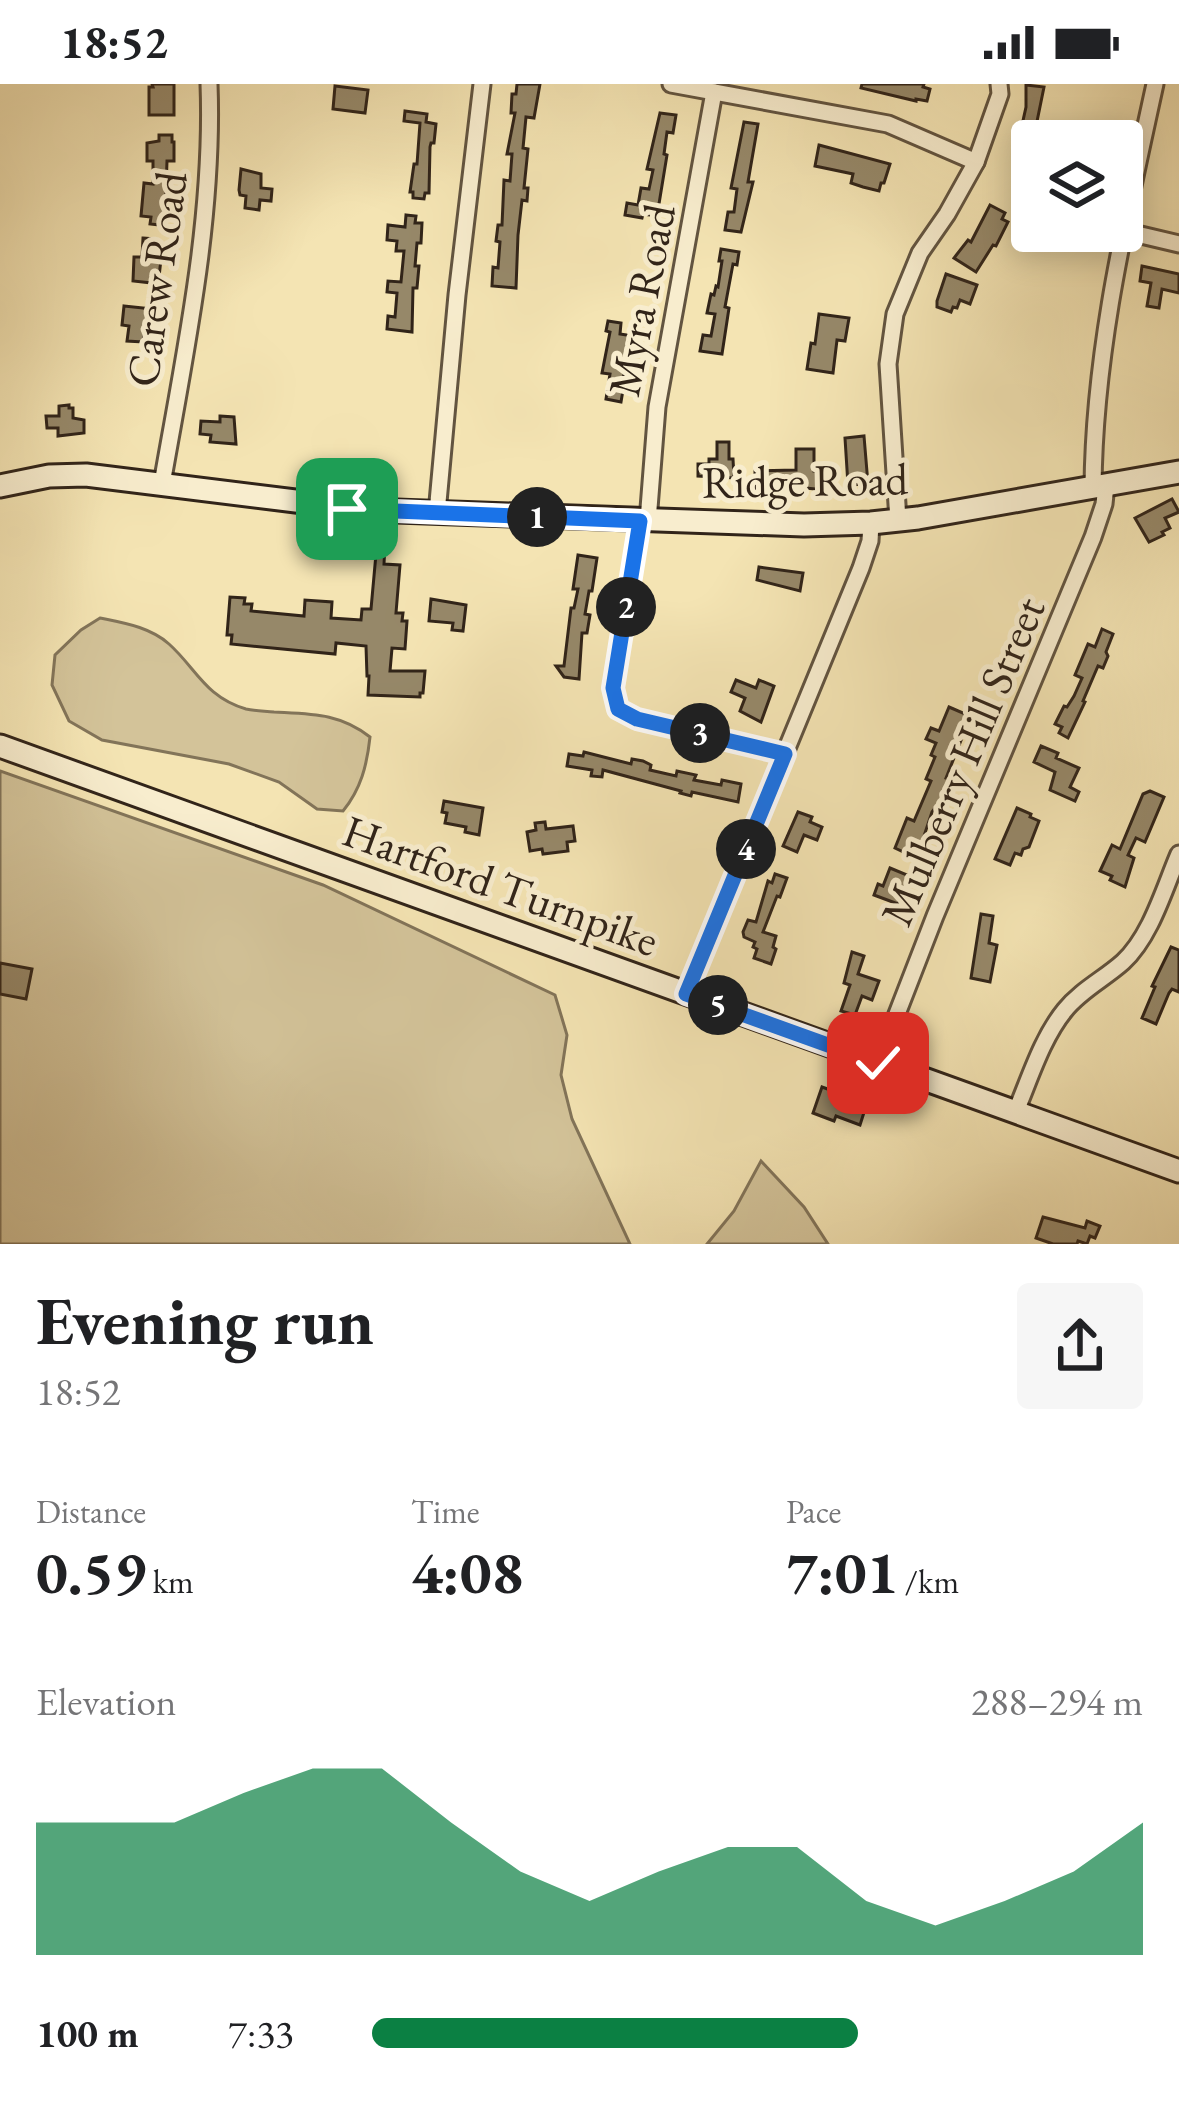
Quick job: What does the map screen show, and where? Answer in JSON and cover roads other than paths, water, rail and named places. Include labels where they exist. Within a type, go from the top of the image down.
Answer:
[{"type":"main road","name":"Ridge Road","points":[[0,486],[64,475],[310,505],[788,525],[898,520],[1179,472]]},
{"type":"main road","name":"Hartford Turnpike","points":[[0,746],[1179,1171]]},
{"type":"street","name":"Carew Road","points":[[162,484],[203,235],[211,134],[209,84]]},
{"type":"street","points":[[437,513],[482,84]]},
{"type":"street","points":[[671,84],[888,124],[976,162]]},
{"type":"street","points":[[898,520],[888,364],[895,314],[920,253],[976,162],[1000,94],[999,84]]},
{"type":"street","name":"Mulberry Hill Street","points":[[1143,141],[1155,84]]},
{"type":"street","name":"Myra Road","points":[[714,92],[613,688],[618,709],[637,719],[785,754]]},
{"type":"street","points":[[1143,235],[1179,244]]},
{"type":"street","name":"Mulberry Hill Street","points":[[878,1063],[1100,519],[1105,329],[1120,252]]},
{"type":"street","points":[[686,994],[861,568],[872,523]]},
{"type":"street","points":[[1016,1112],[1063,1012],[1079,994],[1125,961],[1142,936],[1179,854]]}]
